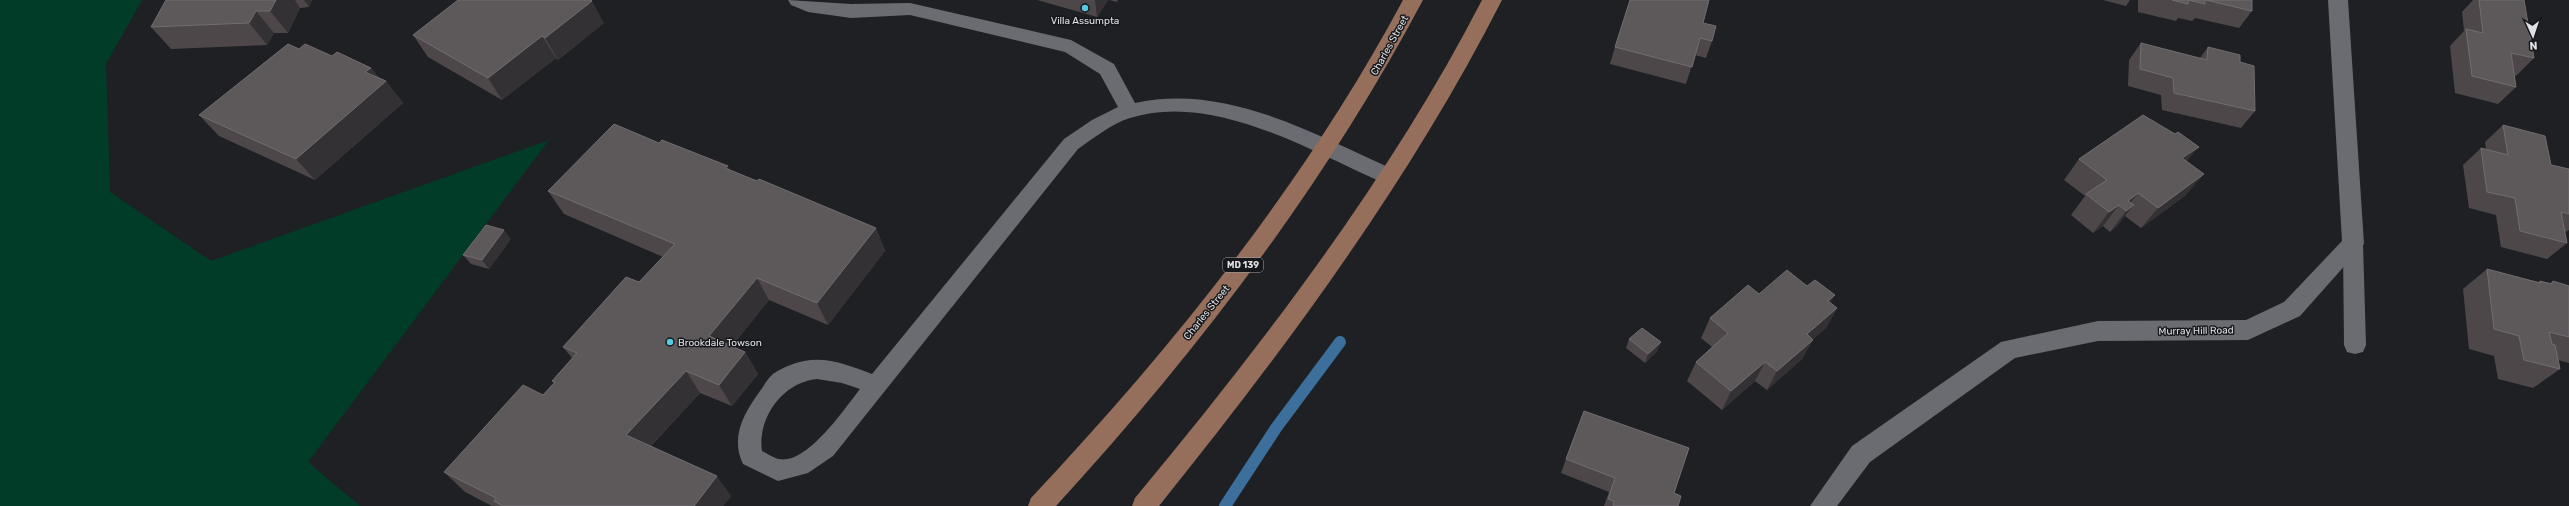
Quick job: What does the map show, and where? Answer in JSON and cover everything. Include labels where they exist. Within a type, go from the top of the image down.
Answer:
[{"type":"main road","name":"Charles Street","points":[[1040,506],[1114,424],[1222,293],[1270,230],[1326,149],[1364,90],[1413,0]]},
{"type":"main road","points":[[1144,506],[1198,441],[1307,295],[1388,176],[1439,97],[1492,0]]},
{"type":"street","points":[[2338,0],[2353,244]]},
{"type":"street","name":"Murray Hill Road","points":[[1822,506],[1861,454],[2009,349],[2098,331],[2248,330],[2292,309],[2353,244]]},
{"type":"lane","points":[[797,0],[808,6],[851,11],[910,9],[1071,47],[1107,69],[1129,110]]},
{"type":"lane","points":[[878,386],[846,373],[824,370],[804,370],[781,381],[756,414],[747,435],[751,457],[778,470],[800,466],[825,449],[878,386],[1071,144],[1097,125],[1129,110],[1160,105],[1190,104],[1226,109],[1326,149],[1388,176]]},
{"type":"lane","points":[[2353,244],[2355,345]]},
{"type":"green space","points":[[0,0],[142,0],[106,64],[110,192],[211,261],[549,140],[308,462],[360,506],[0,506]]},
{"type":"building","points":[[166,0],[276,0],[270,11],[256,11],[249,23],[151,27]]},
{"type":"building","points":[[458,0],[592,1],[545,38],[542,36],[488,78],[413,35]]},
{"type":"building","points":[[1630,0],[1709,0],[1703,23],[1716,26],[1712,41],[1700,38],[1692,67],[1615,47]]},
{"type":"building","points":[[2172,0],[2188,0],[2188,4]]},
{"type":"building","points":[[2188,0],[2205,0],[2205,4]]},
{"type":"building","points":[[2206,0],[2252,0],[2252,11]]},
{"type":"building","points":[[2479,0],[2524,0],[2534,58],[2511,53],[2516,87],[2472,76],[2466,29],[2483,33]]},
{"type":"building","points":[[2141,43],[2207,60],[2208,47],[2240,55],[2240,62],[2254,66],[2255,111],[2174,93],[2173,78],[2140,69]]},
{"type":"building","points":[[288,44],[299,49],[305,44],[332,56],[337,52],[371,68],[365,72],[386,81],[296,159],[199,115]]},
{"type":"building","points":[[2143,115],[2175,134],[2178,132],[2199,147],[2182,158],[2204,174],[2158,208],[2138,193],[2128,201],[2134,205],[2126,211],[2119,205],[2109,212],[2086,194],[2107,180],[2079,159]]},
{"type":"building","name":"Brookdale Towson","points":[[614,124],[659,143],[662,140],[728,166],[725,168],[757,181],[759,179],[876,228],[817,303],[757,278],[709,336],[745,352],[719,385],[686,371],[626,435],[717,476],[694,506],[503,506],[494,501],[496,498],[444,472],[523,385],[543,395],[555,382],[552,381],[577,353],[563,347],[626,277],[639,282],[675,244],[548,191]]},
{"type":"building","points":[[2503,125],[2545,136],[2551,165],[2569,169],[2569,214],[2561,212],[2567,243],[2520,231],[2515,198],[2487,192],[2481,148],[2508,155]]},
{"type":"building","points":[[486,225],[504,230],[482,260],[463,255]]},
{"type":"building","points":[[2487,269],[2540,283],[2540,281],[2551,284],[2553,281],[2569,286],[2569,337],[2549,332],[2552,344],[2555,345],[2560,369],[2524,360],[2519,336],[2494,329]]},
{"type":"building","points":[[1787,270],[1807,286],[1815,280],[1835,295],[1828,301],[1837,308],[1807,334],[1813,340],[1777,371],[1765,362],[1731,391],[1696,362],[1728,333],[1710,318],[1748,285],[1759,294]]},
{"type":"building","points":[[1642,328],[1661,342],[1648,354],[1629,339]]},
{"type":"building","points":[[1584,411],[1689,448],[1674,493],[1681,496],[1678,506],[1613,506],[1614,501],[1608,499],[1615,478],[1566,459]]},
{"type":"waterway","points":[[1225,506],[1276,428],[1340,342]]},
{"type":"place","name":"Villa Assumpta","points":[[1085,8]]},
{"type":"place","name":"Brookdale Towson","points":[[670,342]]}]
